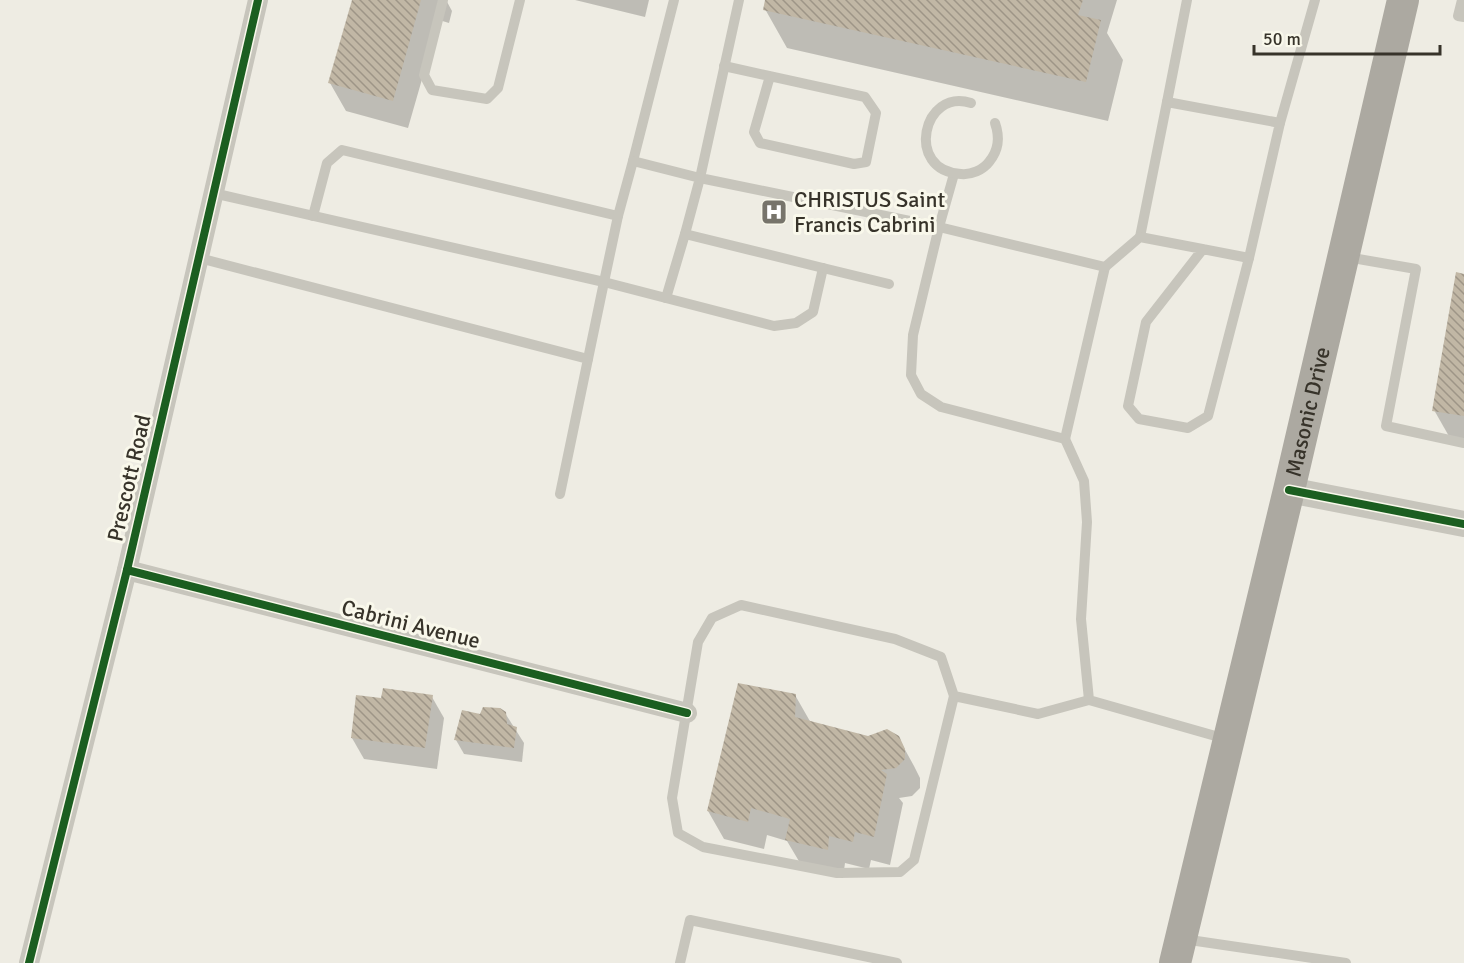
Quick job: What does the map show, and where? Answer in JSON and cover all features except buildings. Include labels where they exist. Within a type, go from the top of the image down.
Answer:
[{"type":"main road","name":"Masonic Drive","points":[[1178,951],[1289,490],[1403,0]]},
{"type":"street","name":"Prescott Road","points":[[29,963],[127,570],[258,0]]},
{"type":"street","points":[[1289,490],[1464,524]]},
{"type":"street","name":"Cabrini Avenue","points":[[127,570],[687,712]]},
{"type":"lane","points":[[443,0],[423,75],[432,90],[487,99],[498,88],[520,0]]},
{"type":"lane","points":[[560,494],[618,216],[674,0]]},
{"type":"lane","points":[[666,298],[700,178],[739,0]]},
{"type":"lane","points":[[1089,700],[1081,619],[1087,522],[1084,481],[1065,439],[1105,267],[1140,237],[1187,0]]},
{"type":"lane","points":[[1203,249],[1146,322],[1128,406],[1139,419],[1188,428],[1208,416],[1249,258],[1280,123],[1315,0]]},
{"type":"lane","points":[[1462,0],[1458,16],[1464,18]]},
{"type":"lane","points":[[724,66],[770,76],[866,98],[876,112],[866,162],[854,164],[760,143],[754,132],[770,76]]},
{"type":"lane","points":[[971,103],[954,102],[942,107],[933,115],[927,126],[925,138],[927,150],[933,161],[942,169],[954,174],[966,175],[988,165],[998,143],[995,123]]},
{"type":"lane","points":[[1167,102],[1280,123]]},
{"type":"lane","points":[[313,216],[327,163],[342,150],[618,216]]},
{"type":"lane","points":[[633,161],[700,178],[939,227],[1105,267]]},
{"type":"lane","points":[[954,174],[913,335],[911,375],[921,394],[941,407],[1065,439]]},
{"type":"lane","points":[[213,193],[604,282],[774,326],[796,323],[813,312],[823,268]]},
{"type":"lane","points":[[685,234],[889,284]]},
{"type":"lane","points":[[1140,237],[1249,258]]},
{"type":"lane","points":[[1343,256],[1416,269],[1386,426],[1464,443]]},
{"type":"lane","points":[[199,258],[588,358]]},
{"type":"lane","points":[[741,605],[895,639],[941,657],[954,696],[914,860],[900,872],[837,873],[703,847],[678,833],[672,798],[699,642],[712,618],[741,605]]},
{"type":"lane","points":[[954,696],[1038,714],[1089,700],[1228,740]]},
{"type":"lane","points":[[680,963],[690,920],[897,963]]},
{"type":"lane","points":[[1178,951],[1346,963]]},
{"type":"cycle path","points":[[29,963],[127,570],[258,0]]},
{"type":"cycle path","points":[[1289,490],[1464,524]]},
{"type":"cycle path","points":[[127,570],[687,713]]},
{"type":"place","name":"CHRISTUS Saint Francis Cabrini","points":[[774,212]]}]
